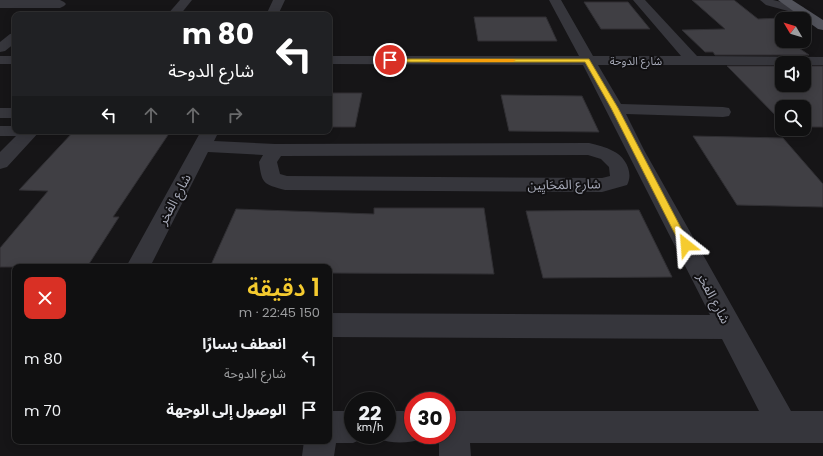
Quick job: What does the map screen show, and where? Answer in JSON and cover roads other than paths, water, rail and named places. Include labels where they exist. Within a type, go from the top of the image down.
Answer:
[{"type":"main road","points":[[784,0],[823,26]]},
{"type":"street","points":[[176,12],[186,0]]},
{"type":"street","points":[[274,12],[280,0]]},
{"type":"street","name":"شارع الفخر","points":[[555,0],[615,108],[729,328],[783,427]]},
{"type":"street","points":[[639,0],[692,61]]},
{"type":"street","points":[[766,0],[770,3],[799,10]]},
{"type":"street","points":[[6,16],[26,2]]},
{"type":"street","points":[[0,4],[63,2]]},
{"type":"street","points":[[49,12],[63,2]]},
{"type":"street","points":[[0,48],[12,39]]},
{"type":"street","points":[[0,60],[12,60]]},
{"type":"street","name":"شارع الدوحة","points":[[332,60],[823,61]]},
{"type":"street","points":[[615,108],[723,112]]},
{"type":"street","points":[[0,113],[12,114]]},
{"type":"street","points":[[0,130],[12,131]]},
{"type":"street","points":[[0,163],[28,134]]},
{"type":"street","name":"شارع الفخر","points":[[140,264],[206,138]]},
{"type":"street","name":"شارع المَحَايِين","points":[[206,138],[274,150],[589,149],[608,155],[619,166],[620,180],[602,185],[285,183],[270,178],[268,162],[274,150]]},
{"type":"street","points":[[332,325],[729,328]]},
{"type":"street","points":[[332,427],[344,427]]},
{"type":"street","points":[[456,437],[823,427]]},
{"type":"street","points":[[318,456],[320,444]]}]
